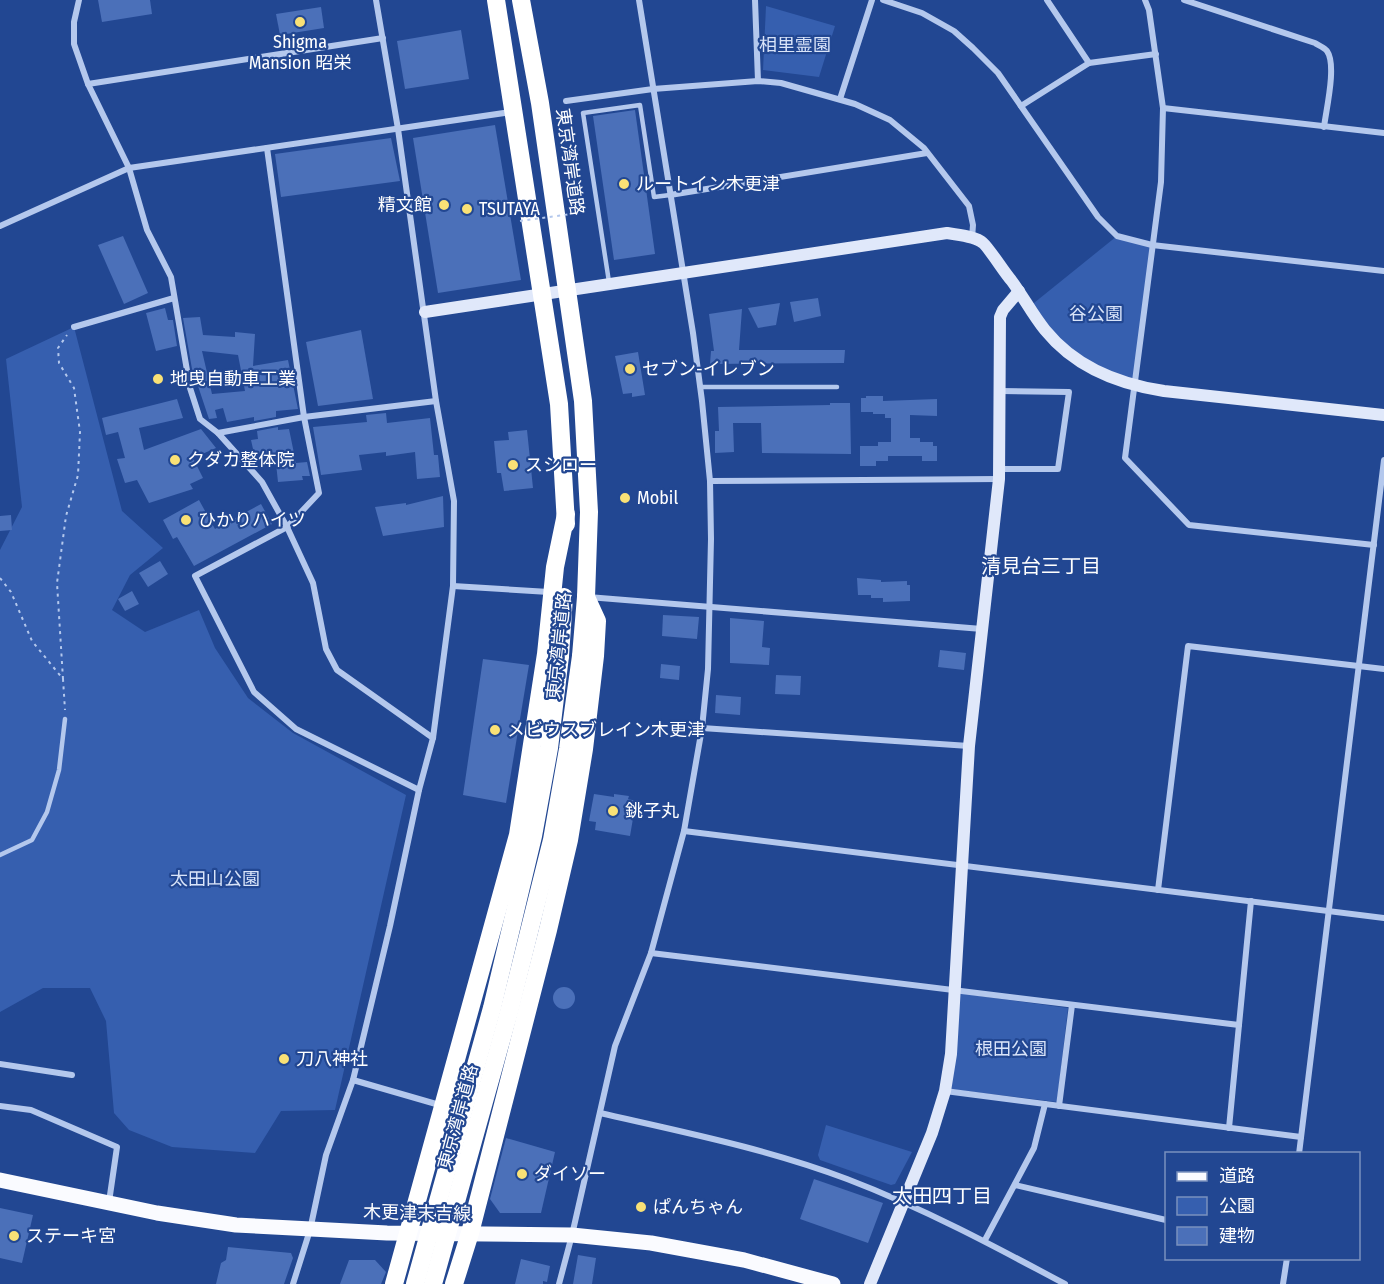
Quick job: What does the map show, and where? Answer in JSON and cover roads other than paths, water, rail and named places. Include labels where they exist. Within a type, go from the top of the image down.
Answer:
[{"type":"highway","points":[[484,0],[509,82]]},
{"type":"highway","name":"東京湾岸道路","points":[[415,1284],[492,1008],[530,847],[549,748],[561,656],[566,514],[559,404],[496,0]]},
{"type":"highway","name":"東京湾岸道路","points":[[433,1284],[512,1001],[547,862],[568,749],[586,597],[589,512],[583,401],[540,103],[521,0]]},
{"type":"highway","points":[[533,0],[540,103]]},
{"type":"highway","points":[[394,1284],[518,835],[546,654],[555,567],[566,514]]},
{"type":"highway","points":[[454,1284],[470,1233],[569,840],[584,749],[595,656],[597,621],[586,597]]},
{"type":"main road","name":"木更津末吉線","points":[[0,1180],[207,1221],[310,1230],[572,1235],[651,1243],[710,1252],[780,1268],[833,1284]]},
{"type":"street","points":[[79,0],[74,22],[74,45],[88,84],[129,168],[147,230],[171,277],[190,388],[200,419],[218,433],[262,482],[287,527],[313,583],[326,649],[337,670],[433,738]]},
{"type":"street","points":[[293,1284],[310,1230],[326,1155],[353,1080],[376,988],[419,790],[433,738],[453,586],[454,501],[436,401],[398,129],[376,0]]},
{"type":"street","points":[[559,1284],[615,1046],[651,953],[684,831],[702,728],[708,669],[710,481],[700,387],[639,0]]},
{"type":"street","points":[[755,0],[758,81]]},
{"type":"street","points":[[840,99],[872,0]]},
{"type":"street","points":[[883,0],[922,13],[954,31],[998,73],[1102,221],[1117,236],[1152,245],[1384,271]]},
{"type":"street","points":[[1047,0],[1089,63]]},
{"type":"street","points":[[1145,0],[1149,10],[1163,108],[1161,182],[1125,458],[1189,525],[1374,545]]},
{"type":"street","points":[[1184,0],[1315,43],[1327,51],[1330,60],[1330,79],[1324,127]]},
{"type":"street","points":[[88,84],[382,38]]},
{"type":"street","points":[[1022,106],[1089,63],[1156,54]]},
{"type":"street","points":[[566,101],[653,89],[758,81],[781,83],[840,99],[890,120],[927,153],[969,206],[973,225],[972,239]]},
{"type":"street","points":[[1163,108],[1384,134]]},
{"type":"street","points":[[0,226],[129,168],[514,111]]},
{"type":"street","points":[[267,148],[304,417],[319,493],[287,527],[195,576],[254,692],[296,729],[419,790]]},
{"type":"street","points":[[670,195],[927,153]]},
{"type":"street","points":[[425,312],[948,232],[982,242],[1044,329],[1067,353],[1087,367],[1111,379],[1135,387],[1384,415]]},
{"type":"street","points":[[870,1284],[902,1201],[932,1133],[945,1091],[951,1054],[969,746],[1000,474],[1000,317],[1019,291]]},
{"type":"street","points":[[74,327],[174,298]]},
{"type":"street","points":[[710,481],[1000,474],[1058,469],[1069,392],[1000,391]]},
{"type":"street","points":[[218,433],[304,417],[436,401]]},
{"type":"street","points":[[1299,1152],[1384,460]]},
{"type":"street","points":[[453,586],[553,592]]},
{"type":"street","points":[[586,597],[982,629]]},
{"type":"street","points":[[1158,890],[1188,646],[1384,669]]},
{"type":"street","points":[[702,728],[969,746]]},
{"type":"street","points":[[684,831],[1384,918]]},
{"type":"street","points":[[1229,1128],[1251,901]]},
{"type":"street","points":[[651,953],[1239,1025]]},
{"type":"street","points":[[1059,1106],[1072,1005]]},
{"type":"street","points":[[0,1064],[72,1075]]},
{"type":"street","points":[[353,1080],[443,1106]]},
{"type":"street","points":[[945,1091],[1301,1137]]},
{"type":"street","points":[[985,1240],[1034,1148],[1045,1104]]},
{"type":"street","points":[[0,1106],[31,1110],[117,1147],[109,1203]]},
{"type":"street","points":[[600,1113],[716,1140],[845,1178],[902,1201],[985,1240],[1065,1284]]},
{"type":"street","points":[[1015,1185],[1165,1220]]},
{"type":"street","points":[[1284,1284],[1287,1260]]},
{"type":"lane","points":[[609,284],[583,113],[640,105],[654,197],[670,195]]},
{"type":"lane","points":[[700,387],[837,387]]},
{"type":"lane","points":[[0,855],[32,840],[47,812],[59,770],[65,719]]},
{"type":"place","name":"Shigma Mansion 昭栄","points":[[300,22]]},
{"type":"place","name":"ルートイン木更津","points":[[624,184]]},
{"type":"place","name":"精文館","points":[[444,205]]},
{"type":"place","name":"TSUTAYA","points":[[467,209]]},
{"type":"place","name":"セブン-イレブン","points":[[630,369]]},
{"type":"place","name":"地曵自動車工業","points":[[158,379]]},
{"type":"place","name":"クダカ整体院","points":[[175,460]]},
{"type":"place","name":"スシロー","points":[[513,465]]},
{"type":"place","name":"Mobil","points":[[625,498]]},
{"type":"place","name":"ひかりハイツ","points":[[186,520]]},
{"type":"place","name":"メビウスブレイン木更津","points":[[495,730]]},
{"type":"place","name":"銚子丸","points":[[613,811]]},
{"type":"place","name":"刀八神社","points":[[284,1059]]},
{"type":"place","name":"ダイソー","points":[[522,1174]]},
{"type":"place","name":"ぱんちゃん","points":[[641,1207]]},
{"type":"place","name":"ステーキ宮","points":[[14,1236]]},
{"type":"district","name":"清見台三丁目","points":[[1041,566]]},
{"type":"district","name":"太田四丁目","points":[[942,1196]]},
{"type":"park label","name":"相里霊園","points":[[795,45]]},
{"type":"park label","name":"谷公園","points":[[1096,314]]},
{"type":"park label","name":"太田山公園","points":[[215,879]]},
{"type":"park label","name":"根田公園","points":[[1011,1049]]}]
